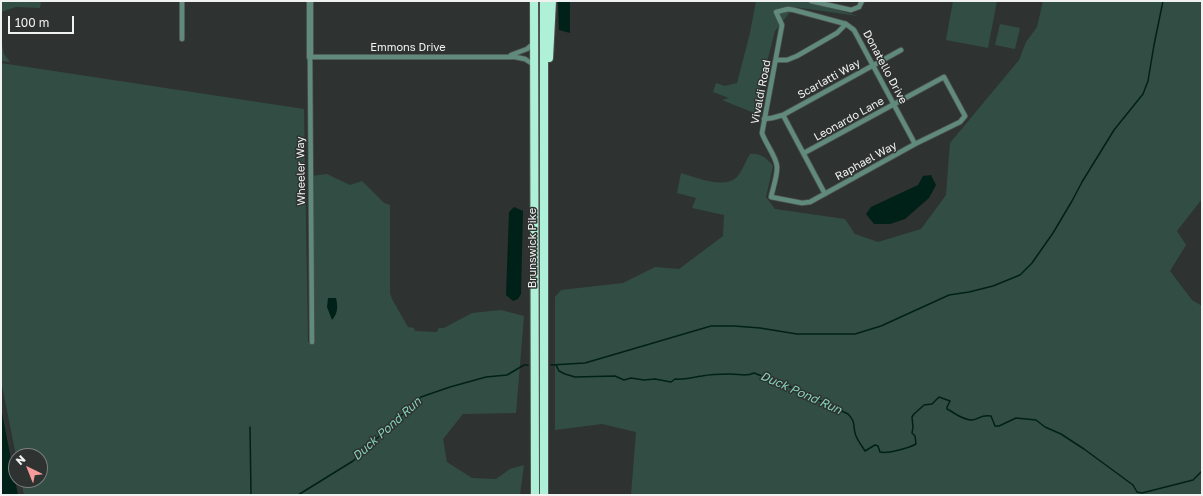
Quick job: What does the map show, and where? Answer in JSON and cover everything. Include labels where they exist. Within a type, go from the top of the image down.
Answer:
[{"type":"highway","name":"Brunswick Pike","points":[[534,1],[534,495]]},
{"type":"highway","name":"Brunswick Pike","points":[[544,1],[544,495]]},
{"type":"highway","points":[[544,98],[550,57],[552,1]]},
{"type":"street","points":[[182,1],[182,39]]},
{"type":"street","name":"Wheeler Way","points":[[310,1],[312,342]]},
{"type":"street","points":[[811,1],[851,10],[859,7],[862,1]]},
{"type":"street","name":"Vivaldi Road","points":[[771,197],[778,167],[764,141],[762,133],[782,25],[776,12],[788,9],[794,10],[846,24]]},
{"type":"street","points":[[776,60],[787,60],[797,56],[837,34],[846,24]]},
{"type":"street","name":"Donatello Drive","points":[[846,24],[854,30],[915,144]]},
{"type":"street","name":"Emmons Drive","points":[[506,57],[527,49],[534,43]]},
{"type":"street","name":"Scarlatti Way","points":[[764,119],[783,115],[901,50]]},
{"type":"street","name":"Emmons Drive","points":[[310,58],[506,57],[525,59],[534,66]]},
{"type":"street","name":"Leonardo Lane","points":[[804,154],[944,77],[965,116]]},
{"type":"street","points":[[783,115],[825,194]]},
{"type":"street","name":"Raphael Way","points":[[771,197],[802,204],[810,202],[915,144],[960,122],[965,116]]},
{"type":"shaded area","points":[[1,1],[41,1],[40,8],[16,7],[1,12]]},
{"type":"shaded area","points":[[558,1],[570,1],[570,33],[559,30]]},
{"type":"shaded area","points":[[756,1],[807,1],[858,16],[794,7],[775,31],[754,113],[722,100],[729,98],[713,92],[716,83],[725,86],[737,83],[750,33]]},
{"type":"shaded area","points":[[953,1],[997,1],[988,48],[946,40]]},
{"type":"shaded area","points":[[1043,1],[1202,1],[1202,199],[1177,231],[1186,245],[1170,271],[1192,300],[1202,306],[1202,495],[631,495],[636,432],[602,424],[555,430],[555,297],[561,290],[623,283],[655,267],[679,269],[723,236],[724,215],[692,208],[696,198],[677,193],[681,173],[709,181],[730,181],[738,176],[750,154],[757,154],[766,158],[773,166],[766,197],[775,209],[845,219],[855,234],[878,242],[921,229],[946,195],[950,143],[1019,60],[1026,42],[1037,27]]},
{"type":"shaded area","points":[[1000,24],[1020,28],[1015,49],[995,45]]},
{"type":"shaded area","points":[[1,40],[4,54],[10,62],[1,61]]},
{"type":"shaded area","points":[[1,63],[304,109],[308,342],[312,342],[311,176],[327,174],[350,185],[362,181],[384,203],[390,205],[390,293],[408,327],[414,328],[415,331],[437,332],[439,328],[444,328],[472,313],[501,310],[524,316],[516,413],[463,414],[443,439],[447,462],[472,478],[496,479],[510,469],[524,465],[520,495],[24,495],[23,488],[48,488],[48,448],[14,448],[1,380]]},
{"type":"shaded area","points":[[931,175],[936,185],[929,198],[905,219],[890,224],[874,224],[866,214],[871,207],[918,185],[923,176]]},
{"type":"shaded area","points":[[514,207],[523,211],[521,294],[518,299],[513,301],[506,295],[509,212]]},
{"type":"shaded area","points":[[328,298],[336,298],[337,301],[336,312],[332,320],[327,307]]},
{"type":"shaded area","points":[[1,408],[9,448],[8,488],[17,488],[18,495],[1,495]]},
{"type":"waterway","points":[[551,365],[585,363],[711,326],[760,328],[797,334],[855,334],[881,326],[949,295],[993,286],[1020,275],[1032,263],[1053,233],[1114,130],[1143,94],[1148,81],[1163,1]]},
{"type":"waterway","name":"Duck Pond Run","points":[[298,495],[353,461],[421,397],[486,377],[507,375],[524,365],[528,365]]},
{"type":"waterway","name":"Duck Pond Run","points":[[556,365],[559,371],[575,377],[615,376],[624,380],[631,378],[644,380],[655,379],[671,382],[675,379],[686,379],[709,375],[746,375],[754,373],[798,390],[848,414],[853,422],[857,438],[865,451],[875,445],[878,446],[880,452],[888,452],[916,444],[915,436],[912,433],[912,417],[924,405],[932,404],[939,397],[950,401],[947,409],[968,420],[974,420],[982,416],[991,416],[995,426],[999,426],[1016,418],[1036,420],[1045,427],[1061,434],[1084,449],[1133,485],[1137,492],[1142,493],[1193,480],[1202,471]]},
{"type":"waterway","points":[[250,427],[251,495]]}]
